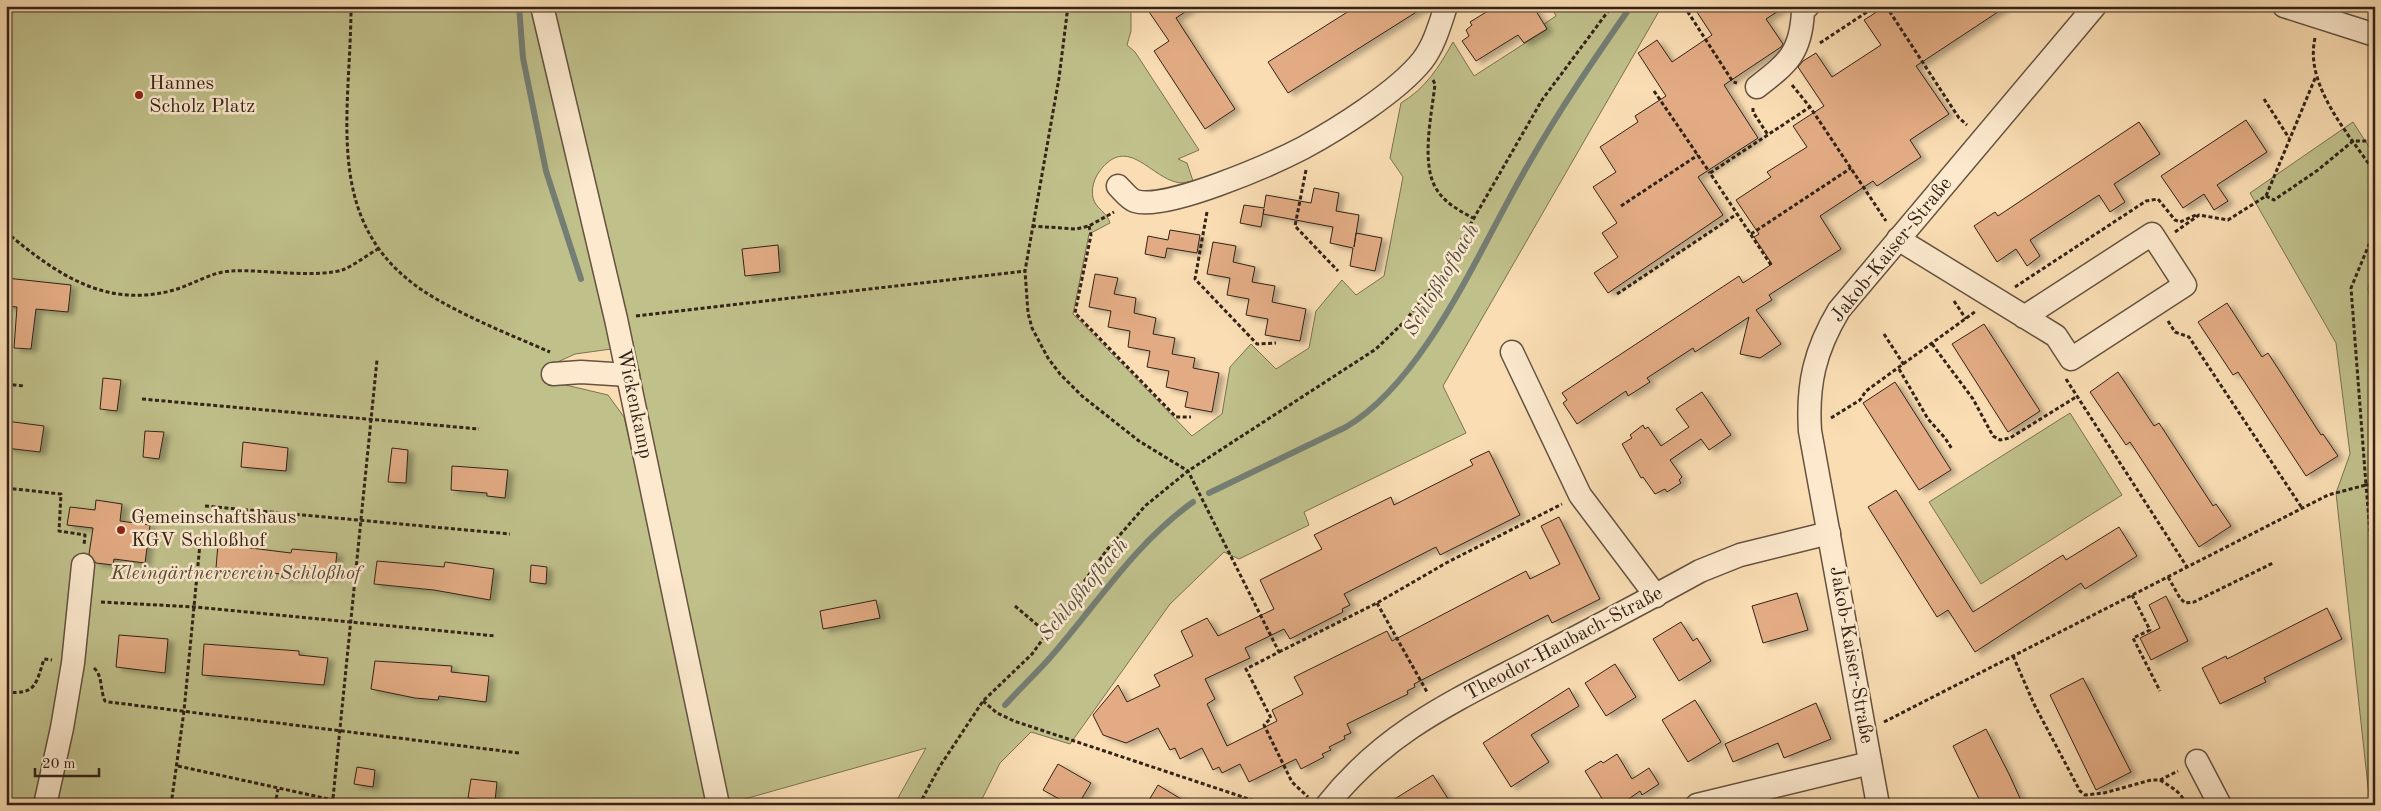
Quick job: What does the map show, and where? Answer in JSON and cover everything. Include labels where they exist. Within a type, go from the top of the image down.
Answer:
[{"type":"street","name":"Wickenkamp","points":[[542,6],[616,319],[718,805]]},
{"type":"street","points":[[1126,194],[1160,203],[1206,189],[1302,148],[1390,92],[1422,61],[1439,29],[1446,6]]},
{"type":"street","points":[[1757,87],[1779,70],[1798,48],[1802,31],[1803,11],[1808,6]]},
{"type":"street","name":"Jakob-Kaiser-Straße","points":[[1878,805],[1810,431],[1811,385],[1814,364],[1824,335],[1839,310],[2095,6]]},
{"type":"street","points":[[2284,6],[2321,12],[2375,35]]},
{"type":"street","points":[[1898,239],[2024,317],[2056,336],[2071,359],[2185,285],[2152,234],[2024,317]]},
{"type":"street","points":[[1512,352],[1580,495],[1656,596]]},
{"type":"street","points":[[556,365],[581,372],[628,375]]},
{"type":"street","name":"Theodor-Haubach-Straße","points":[[1318,802],[1390,741],[1436,710],[1700,572],[1740,555],[1829,533]]},
{"type":"street","points":[[45,805],[62,728],[73,663],[84,557]]},
{"type":"street","points":[[2197,761],[2220,805]]},
{"type":"street","points":[[1697,805],[1870,763]]},
{"type":"path","points":[[351,6],[347,126],[349,174],[355,203],[378,249],[393,267],[433,297],[556,365]]},
{"type":"path","points":[[1068,6],[1059,78],[1025,271],[1028,313],[1032,328],[1048,358],[1060,374],[1082,396],[1139,441],[1188,470],[1279,652]]},
{"type":"path","points":[[919,805],[940,766],[983,701],[1014,673],[1048,634],[1124,529],[1144,506],[1188,470],[1376,349],[1405,321],[1440,277],[1542,100],[1612,6]]},
{"type":"path","points":[[1684,6],[1733,82],[1757,87],[1753,112],[1768,135]]},
{"type":"path","points":[[1819,44],[1876,6]]},
{"type":"path","points":[[1886,6],[1959,118]]},
{"type":"path","points":[[2321,12],[2313,45],[2312,60],[2316,76],[2337,119],[2354,140],[2375,173]]},
{"type":"path","points":[[1422,61],[1435,84],[1428,167],[1437,190],[1455,208],[1473,218]]},
{"type":"path","points":[[1779,70],[1810,107],[1882,216]]},
{"type":"path","points":[[1810,431],[1860,400],[1866,391],[1994,298],[2146,201],[2158,198],[2175,220],[2180,222],[2199,215],[2228,220],[2266,196],[2316,76]]},
{"type":"path","points":[[1654,90],[1771,265]]},
{"type":"path","points":[[2264,99],[2290,139]]},
{"type":"path","points":[[1710,173],[1810,107]]},
{"type":"path","points":[[2266,196],[2274,200],[2318,170],[2354,140],[2375,141]]},
{"type":"path","points":[[1302,148],[1307,162],[1295,226],[1338,271]]},
{"type":"path","points":[[1621,206],[1698,155]]},
{"type":"path","points":[[1751,234],[1851,168]]},
{"type":"path","points":[[1206,189],[1208,205],[1195,279],[1257,344],[1276,343]]},
{"type":"path","points":[[1032,226],[1076,229],[1089,226],[1126,194]]},
{"type":"path","points":[[1617,294],[1737,214]]},
{"type":"path","points":[[2177,230],[2199,215]]},
{"type":"path","points":[[1089,226],[1091,235],[1075,313],[1176,417],[1190,417]]},
{"type":"path","points":[[2375,230],[2352,288],[2375,590]]},
{"type":"path","points":[[6,232],[37,258],[84,286],[126,294],[169,292],[230,271],[329,272],[346,268],[378,249]]},
{"type":"path","points":[[616,319],[1025,271]]},
{"type":"path","points":[[1950,294],[1966,319]]},
{"type":"path","points":[[2156,304],[2175,332],[2189,337],[2302,508]]},
{"type":"path","points":[[1884,334],[1904,365]]},
{"type":"path","points":[[1932,344],[1972,399],[1992,436],[2000,440],[2010,438],[2076,397]]},
{"type":"path","points":[[2071,359],[2065,381],[2187,567]]},
{"type":"path","points":[[333,798],[377,360]]},
{"type":"path","points":[[1899,368],[1928,419],[1952,449]]},
{"type":"path","points":[[6,384],[24,386]]},
{"type":"path","points":[[142,399],[479,429]]},
{"type":"path","points":[[1865,732],[2328,495],[2375,484]]},
{"type":"path","points":[[6,488],[60,494],[59,531],[85,535],[84,557]]},
{"type":"path","points":[[1318,802],[1292,782],[1264,725],[1271,718],[1246,669],[1377,603],[1451,560],[1580,495]]},
{"type":"path","points":[[205,506],[510,534]]},
{"type":"path","points":[[171,805],[174,775],[178,766],[200,544]]},
{"type":"path","points":[[2168,577],[2185,603],[2194,602],[2273,563]]},
{"type":"path","points":[[2132,595],[2150,630],[2133,638],[2160,692]]},
{"type":"path","points":[[104,602],[195,607],[496,636]]},
{"type":"path","points":[[1377,603],[1436,710]]},
{"type":"path","points":[[1015,606],[1048,634]]},
{"type":"path","points":[[2013,656],[2034,704],[2080,792],[2084,795],[2098,794],[2151,780],[2160,780],[2197,761]]},
{"type":"path","points":[[6,692],[21,694],[30,690],[36,684],[44,659],[92,666],[97,670],[105,701],[520,753]]},
{"type":"path","points":[[983,701],[997,713],[1014,720],[1267,805]]},
{"type":"path","points":[[178,766],[278,789],[333,798],[356,805]]},
{"type":"path","points":[[2160,780],[2175,789],[2183,797],[2186,805]]},
{"type":"path","points":[[275,805],[278,789]]},
{"type":"path","points":[[1240,805],[1244,798]]},
{"type":"green space","name":"Kleingärtnerverein Schloßhof","points":[[6,6],[1131,6],[1131,31],[1127,45],[1135,52],[1199,150],[1178,159],[1187,163],[1193,181],[1181,183],[1170,180],[1140,161],[1120,156],[1110,161],[1099,172],[1093,184],[1093,198],[1110,223],[1089,234],[1073,314],[1192,436],[1222,414],[1230,367],[1251,344],[1276,369],[1309,348],[1316,311],[1342,280],[1356,295],[1384,276],[1403,177],[1390,158],[1401,103],[1425,84],[1453,42],[1474,76],[1547,29],[1544,24],[1556,16],[1551,6],[1662,6],[1443,386],[1466,433],[1304,512],[1309,525],[1239,559],[1224,552],[1170,604],[1070,744],[1031,732],[1000,763],[979,805],[894,805],[926,748],[723,805],[633,346],[575,354],[549,366],[557,383],[608,395],[624,417],[712,805],[6,805]]},
{"type":"green space","points":[[2353,122],[2375,156],[2375,268],[2368,288],[2375,331],[2375,805],[2370,805],[2336,493],[2350,454],[2336,343],[2250,193]]},
{"type":"green space","points":[[2070,413],[2122,495],[1981,584],[1929,502]]},
{"type":"building","points":[[1145,6],[1194,6],[1176,18],[1235,109],[1205,129],[1154,51],[1169,41]]},
{"type":"building","points":[[1357,6],[1426,6],[1288,93],[1268,62]]},
{"type":"building","points":[[1496,6],[1533,6],[1547,29],[1524,43],[1518,35],[1476,61],[1462,41],[1469,36],[1466,30],[1472,25],[1470,22]]},
{"type":"building","points":[[1693,6],[1786,6],[1766,19],[1783,44],[1781,47],[1724,85],[1758,138],[1698,177],[1723,215],[1608,293],[1594,273],[1618,257],[1602,233],[1617,223],[1593,187],[1616,172],[1600,147],[1638,122],[1635,116],[1666,96],[1638,53],[1657,40],[1672,62],[1712,35]]},
{"type":"building","points":[[1886,6],[2007,6],[1916,66],[1949,114],[1910,140],[1921,157],[1877,186],[1873,181],[1820,216],[1841,249],[1769,295],[1772,300],[1756,310],[1781,344],[1760,358],[1740,354],[1749,317],[1695,352],[1693,348],[1647,378],[1650,382],[1628,396],[1626,391],[1577,424],[1563,403],[1567,400],[1562,393],[1739,276],[1743,283],[1772,264],[1754,237],[1759,234],[1736,200],[1771,177],[1767,172],[1807,147],[1793,126],[1824,106],[1798,67],[1803,61],[1816,53],[1832,77],[1881,45],[1864,20]]},
{"type":"building","points":[[2246,120],[2267,152],[2217,185],[2228,201],[2214,210],[2204,194],[2183,208],[2161,176]]},
{"type":"building","points":[[2139,122],[2160,154],[2114,184],[2125,202],[2110,212],[2099,195],[2030,240],[2040,256],[2027,266],[2016,249],[1997,262],[1974,226],[1995,212],[1998,216]]},
{"type":"building","points":[[1314,188],[1339,193],[1336,211],[1359,215],[1356,233],[1382,238],[1375,271],[1350,266],[1353,248],[1330,243],[1333,227],[1263,214],[1261,227],[1240,223],[1244,205],[1264,208],[1266,195],[1311,203]]},
{"type":"building","points":[[1170,230],[1200,235],[1197,253],[1167,248],[1165,258],[1145,254],[1148,236],[1168,240]]},
{"type":"building","points":[[1213,242],[1236,246],[1233,262],[1255,267],[1252,282],[1275,286],[1272,302],[1306,309],[1300,341],[1265,335],[1268,319],[1246,315],[1249,299],[1227,295],[1230,278],[1207,274]]},
{"type":"building","points":[[778,245],[780,272],[745,276],[742,249]]},
{"type":"building","points":[[1095,274],[1118,278],[1114,294],[1136,298],[1134,313],[1156,318],[1153,334],[1175,338],[1172,354],[1195,358],[1193,368],[1219,373],[1212,412],[1185,407],[1188,392],[1166,387],[1169,371],[1147,367],[1150,351],[1128,347],[1130,331],[1108,327],[1111,311],[1089,307]]},
{"type":"building","points":[[6,278],[71,285],[68,312],[36,309],[31,349],[14,348],[17,307],[6,306]]},
{"type":"building","points":[[2227,303],[2262,357],[2268,353],[2321,435],[2323,434],[2338,456],[2306,476],[2238,372],[2233,375],[2198,322]]},
{"type":"building","points":[[1984,324],[2040,411],[2008,432],[1952,344]]},
{"type":"building","points":[[2118,372],[2154,426],[2159,423],[2213,506],[2216,504],[2231,526],[2199,547],[2130,442],[2126,445],[2090,392]]},
{"type":"building","points":[[103,378],[121,380],[117,411],[100,409]]},
{"type":"building","points":[[1895,382],[1951,470],[1919,490],[1863,403]]},
{"type":"building","points":[[1702,392],[1731,435],[1709,450],[1701,439],[1670,460],[1682,477],[1679,480],[1681,483],[1667,492],[1665,489],[1655,494],[1643,477],[1641,478],[1622,444],[1632,438],[1630,435],[1643,425],[1645,429],[1648,427],[1661,446],[1689,427],[1676,409]]},
{"type":"building","points":[[6,421],[44,426],[40,452],[6,448]]},
{"type":"building","points":[[145,431],[164,432],[159,459],[143,457]]},
{"type":"building","points":[[243,442],[288,448],[286,471],[241,467]]},
{"type":"building","points":[[392,448],[408,450],[406,483],[388,482]]},
{"type":"building","points":[[1489,451],[1520,515],[1440,555],[1436,547],[1344,594],[1350,605],[1342,609],[1343,612],[1290,639],[1284,629],[1245,648],[1250,658],[1205,679],[1215,699],[1207,704],[1227,746],[1277,721],[1272,710],[1303,694],[1294,677],[1387,631],[1392,641],[1526,571],[1530,579],[1560,564],[1541,526],[1559,517],[1600,599],[1552,623],[1548,615],[1414,684],[1415,687],[1407,691],[1408,694],[1347,724],[1351,733],[1344,736],[1345,739],[1329,747],[1331,750],[1322,754],[1324,757],[1301,769],[1296,759],[1249,782],[1240,764],[1222,773],[1219,767],[1213,770],[1202,748],[1180,759],[1175,748],[1170,750],[1158,728],[1126,743],[1103,735],[1093,715],[1118,685],[1127,702],[1160,686],[1154,675],[1193,656],[1181,631],[1207,618],[1218,636],[1274,609],[1260,580],[1322,549],[1314,535],[1391,497],[1394,505],[1473,465],[1470,460]]},
{"type":"building","points":[[452,466],[508,470],[505,498],[487,496],[487,493],[451,490]]},
{"type":"building","points":[[1896,490],[1973,612],[2063,555],[2066,560],[2119,527],[2137,556],[2085,589],[2081,583],[1975,652],[1948,610],[1937,617],[1868,507]]},
{"type":"building","name":"Gemeinschaftshaus KGV Schloßhof","points":[[96,500],[122,504],[120,521],[150,525],[145,563],[114,559],[113,565],[96,563],[89,554],[93,528],[67,525],[70,507],[95,510]]},
{"type":"building","points":[[218,544],[291,553],[292,549],[337,553],[334,578],[305,575],[305,578],[282,577],[282,574],[216,568]]},
{"type":"building","points":[[377,561],[444,567],[445,562],[494,569],[490,600],[434,590],[374,584]]},
{"type":"building","points":[[531,565],[547,567],[546,584],[530,582]]},
{"type":"building","points":[[1797,593],[1808,630],[1763,643],[1752,606]]},
{"type":"building","points":[[2166,596],[2188,641],[2151,660],[2140,638],[2160,628],[2149,605]]},
{"type":"building","points":[[876,600],[880,618],[823,629],[820,611]]},
{"type":"building","points":[[2327,608],[2342,639],[2264,678],[2266,682],[2220,704],[2202,668],[2226,656],[2227,659]]},
{"type":"building","points":[[1681,622],[1693,641],[1697,638],[1711,661],[1679,681],[1653,639]]},
{"type":"building","points":[[119,635],[168,639],[165,673],[116,667]]},
{"type":"building","points":[[204,644],[299,651],[299,655],[328,658],[324,685],[202,675]]},
{"type":"building","points":[[375,661],[452,666],[451,672],[489,676],[486,702],[439,696],[438,700],[415,698],[371,689]]},
{"type":"building","points":[[1615,664],[1636,697],[1606,716],[1585,683]]},
{"type":"building","points":[[2083,678],[2131,772],[2096,790],[2050,695]]},
{"type":"building","points":[[1569,688],[1579,706],[1531,735],[1549,762],[1511,787],[1483,743]]},
{"type":"building","points":[[1695,700],[1721,742],[1688,762],[1662,720]]},
{"type":"building","points":[[1816,703],[1831,739],[1784,758],[1778,743],[1733,762],[1725,744]]},
{"type":"building","points":[[1986,729],[2023,805],[1982,805],[1953,746]]},
{"type":"building","points":[[1617,754],[1632,779],[1649,768],[1659,784],[1642,795],[1640,791],[1620,805],[1606,805],[1585,771]]},
{"type":"building","points":[[1058,764],[1091,783],[1078,805],[1070,805],[1043,790]]},
{"type":"building","points":[[357,767],[375,770],[373,787],[354,784]]},
{"type":"building","points":[[1433,775],[1452,805],[1385,805]]},
{"type":"building","points":[[471,779],[497,782],[495,801],[468,798]]},
{"type":"building","points":[[1158,785],[1191,805],[1146,805]]},
{"type":"waterway","points":[[519,6],[523,58],[546,171],[581,279]]},
{"type":"waterway","name":"Schloßhofbach","points":[[1209,493],[1346,427],[1375,405],[1402,377],[1427,344],[1450,308],[1552,124],[1631,6]]},
{"type":"waterway","name":"Schloßhofbach","points":[[1005,705],[1048,660],[1133,557],[1171,519],[1193,502]]},
{"type":"place","name":"Hannes Scholz Platz","points":[[139,95]]},
{"type":"place","name":"Gemeinschaftshaus KGV Schloßhof","points":[[121,530]]}]
